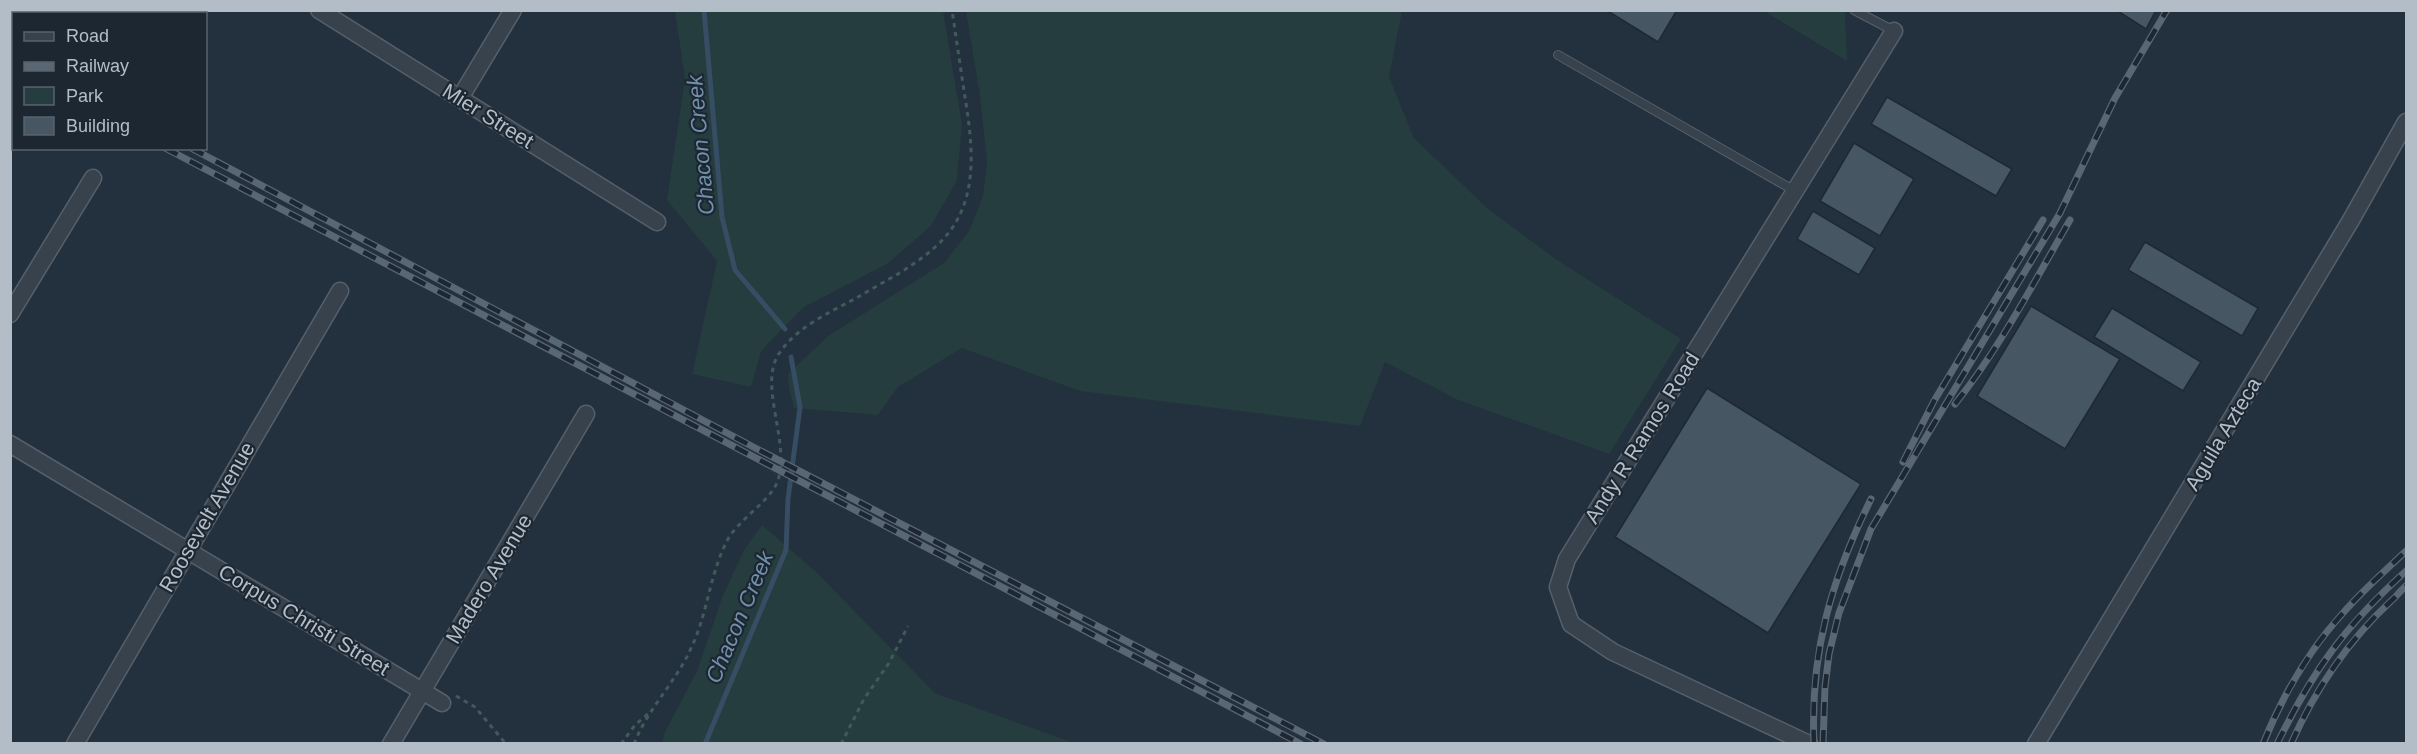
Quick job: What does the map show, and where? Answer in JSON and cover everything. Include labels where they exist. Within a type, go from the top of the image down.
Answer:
[{"type":"street","name":"Mier Street","points":[[319,10],[657,222]]},
{"type":"street","points":[[460,98],[513,10]]},
{"type":"street","name":"Andy R Ramos Road","points":[[1809,744],[1612,652],[1570,624],[1558,587],[1568,559],[1894,31]]},
{"type":"street","name":"Aguila Azteca","points":[[2036,744],[2351,220],[2406,122]]},
{"type":"street","points":[[10,314],[93,178]]},
{"type":"street","name":"Roosevelt Avenue","points":[[75,744],[340,291]]},
{"type":"street","name":"Madero Avenue","points":[[391,744],[586,414]]},
{"type":"street","name":"Corpus Christi Street","points":[[10,444],[422,691],[446,699]]},
{"type":"lane","points":[[1854,10],[1894,31]]},
{"type":"lane","points":[[1558,55],[1795,191]]},
{"type":"path","points":[[634,744],[650,712],[692,647],[717,567],[730,536],[778,481],[782,454],[771,387],[777,357],[797,332],[910,266],[934,248],[946,237],[964,205],[972,164],[972,138],[952,10]]},
{"type":"path","points":[[841,744],[864,699],[889,663],[908,626]]},
{"type":"path","points":[[446,699],[464,699],[475,707],[506,744]]},
{"type":"path","points":[[621,744],[635,725],[650,712]]},
{"type":"green space","points":[[675,11],[943,11],[962,124],[957,180],[931,226],[887,264],[804,307],[761,351],[751,387],[692,374],[717,261],[667,200],[685,79]]},
{"type":"green space","points":[[966,11],[1402,11],[1389,77],[1414,138],[1487,208],[1554,258],[1681,339],[1609,454],[1458,400],[1385,362],[1360,426],[1080,391],[962,348],[898,387],[878,415],[794,408],[788,374],[828,336],[944,263],[969,231],[983,196],[987,162],[979,89]]},
{"type":"green space","points":[[1764,11],[1842,11],[1845,13],[1847,61]]},
{"type":"green space","points":[[762,525],[816,572],[935,693],[1074,743],[662,743],[665,732],[697,671],[722,598],[744,550]]},
{"type":"building","points":[[1606,10],[1677,10],[1658,42]]},
{"type":"building","points":[[2116,10],[2156,10],[2146,29]]},
{"type":"building","points":[[1887,97],[2012,169],[1996,196],[1871,124]]},
{"type":"building","points":[[1854,143],[1914,179],[1880,236],[1820,201]]},
{"type":"building","points":[[1813,211],[1875,248],[1859,275],[1797,239]]},
{"type":"building","points":[[2145,242],[2258,308],[2242,336],[2128,270]]},
{"type":"building","points":[[2031,306],[2120,359],[2065,449],[1977,396]]},
{"type":"building","points":[[2112,308],[2201,362],[2183,391],[2094,337]]},
{"type":"building","points":[[1707,388],[1861,484],[1768,633],[1615,537]]},
{"type":"waterway","name":"Chacon Creek","points":[[704,10],[722,217],[735,270],[785,329]]},
{"type":"waterway","name":"Chacon Creek","points":[[705,744],[786,550],[788,499],[800,407],[791,357]]},
{"type":"railway","points":[[1823,744],[1829,654],[1839,613],[1871,529],[2060,213],[2115,98],[2167,10]]},
{"type":"railway","points":[[169,150],[1301,744]]},
{"type":"railway","points":[[195,150],[759,450],[1324,744]]},
{"type":"railway","points":[[1903,462],[1934,401],[2043,220]]},
{"type":"railway","points":[[1955,404],[2002,338],[2070,220]]},
{"type":"railway","points":[[1814,744],[1816,678],[1826,617],[1845,559],[1871,499]]},
{"type":"railway","points":[[2263,744],[2288,692],[2319,642],[2358,597],[2406,551]]},
{"type":"railway","points":[[2277,744],[2304,693],[2332,650],[2365,611],[2406,571]]},
{"type":"railway","points":[[2291,744],[2322,686],[2346,650],[2374,617],[2406,586]]}]
